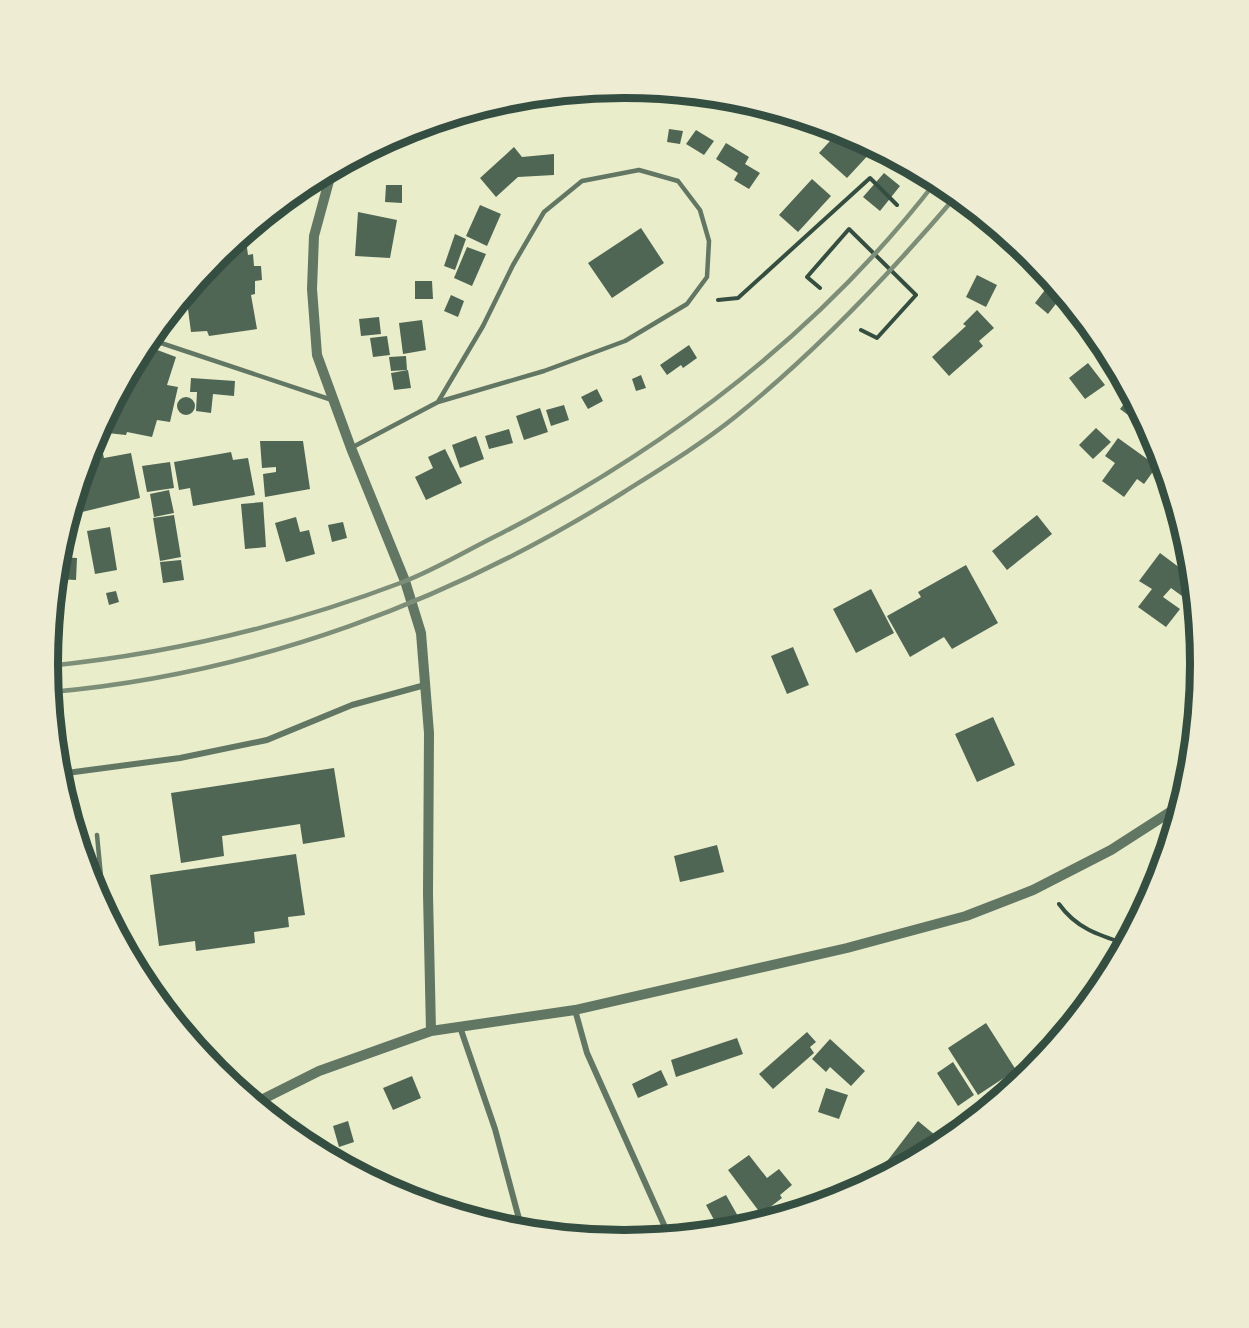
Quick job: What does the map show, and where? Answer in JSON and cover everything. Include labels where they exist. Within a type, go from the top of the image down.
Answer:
[{"type":"street","points":[[329,182],[314,236],[312,290],[317,355],[332,400],[405,581],[421,633],[429,733],[428,894],[431,1031]]},
{"type":"street","points":[[69,773],[180,758],[267,740],[352,705],[426,685]]},
{"type":"street","points":[[262,1099],[319,1071],[431,1031],[575,1010],[868,942],[966,916],[1045,884],[1111,850],[1170,812]]},
{"type":"street","points":[[575,1010],[587,1053],[666,1229]]},
{"type":"street","points":[[460,1027],[495,1129],[519,1220]]},
{"type":"lane","points":[[351,448],[438,402],[544,371],[625,341],[687,304],[707,277],[709,241],[700,210],[678,181],[639,170],[582,181],[544,212],[513,265],[483,326],[438,402]]},
{"type":"lane","points":[[159,342],[332,400]]},
{"type":"lane","points":[[97,835],[101,879]]},
{"type":"path","points":[[687,304],[738,298],[870,178],[897,205]]},
{"type":"path","points":[[820,288],[807,277],[849,229],[916,295],[877,338],[861,330]]},
{"type":"path","points":[[1045,884],[1069,919],[1092,933],[1118,941]]},
{"type":"building","points":[[669,129],[683,131],[680,144],[667,142]]},
{"type":"building","points":[[696,130],[714,141],[704,155],[686,144]]},
{"type":"building","points":[[833,138],[870,154],[847,178],[819,153]]},
{"type":"building","points":[[726,143],[749,157],[745,164],[760,173],[749,189],[734,180],[738,173],[716,159]]},
{"type":"building","points":[[514,147],[522,157],[554,154],[554,175],[518,177],[496,197],[480,178]]},
{"type":"building","points":[[884,173],[900,186],[880,211],[863,197]]},
{"type":"building","points":[[812,179],[831,196],[798,232],[779,215]]},
{"type":"building","points":[[386,185],[402,185],[402,203],[385,202]]},
{"type":"building","points":[[480,205],[501,214],[487,246],[466,236]]},
{"type":"building","points":[[358,212],[397,220],[390,258],[355,256]]},
{"type":"building","points":[[641,228],[664,263],[612,298],[588,263]]},
{"type":"building","points":[[455,234],[466,239],[455,270],[444,266]]},
{"type":"building","points":[[246,243],[248,255],[253,254],[254,266],[261,266],[262,280],[255,281],[255,294],[251,295],[257,329],[209,336],[207,331],[191,332],[187,305]]},
{"type":"building","points":[[467,247],[486,254],[472,286],[454,278]]},
{"type":"building","points":[[977,275],[997,285],[986,307],[966,297]]},
{"type":"building","points":[[415,281],[432,281],[433,299],[415,299]]},
{"type":"building","points":[[1047,288],[1058,301],[1048,314],[1035,303]]},
{"type":"building","points":[[451,295],[464,301],[458,317],[444,311]]},
{"type":"building","points":[[977,310],[994,328],[979,341],[983,346],[949,376],[932,357],[966,326],[963,324]]},
{"type":"building","points":[[379,317],[381,334],[361,336],[359,319]]},
{"type":"building","points":[[422,320],[426,350],[403,354],[399,323]]},
{"type":"building","points":[[387,336],[390,355],[373,357],[370,338]]},
{"type":"building","points":[[689,345],[697,358],[667,375],[660,365]]},
{"type":"building","points":[[155,349],[176,357],[167,385],[178,387],[170,422],[157,420],[152,437],[127,432],[126,435],[108,433],[134,381]]},
{"type":"building","points":[[406,356],[407,370],[391,371],[389,357]]},
{"type":"building","points":[[1088,363],[1105,385],[1085,399],[1069,378]]},
{"type":"building","points":[[408,370],[411,388],[394,390],[391,373]]},
{"type":"building","points":[[641,375],[646,388],[636,391],[632,379]]},
{"type":"building","points":[[191,378],[235,381],[234,396],[213,394],[211,413],[196,411],[197,392],[190,392]]},
{"type":"building","points":[[597,389],[603,401],[588,409],[581,397]]},
{"type":"building","points":[[182,397],[190,397],[195,402],[193,413],[182,415],[177,410],[177,402]]},
{"type":"building","points":[[1126,402],[1135,420],[1120,409]]},
{"type":"building","points":[[564,405],[569,420],[551,426],[546,410]]},
{"type":"building","points":[[540,408],[548,432],[524,440],[516,416]]},
{"type":"building","points":[[1096,428],[1111,442],[1093,459],[1079,445]]},
{"type":"building","points":[[509,429],[513,443],[489,449],[485,436]]},
{"type":"building","points":[[476,436],[484,459],[460,468],[452,445]]},
{"type":"building","points":[[1118,438],[1153,463],[1155,469],[1144,484],[1137,479],[1124,497],[1102,481],[1115,463],[1105,456]]},
{"type":"building","points":[[260,441],[303,441],[310,489],[265,497],[263,474],[276,472],[276,467],[262,468]]},
{"type":"building","points":[[445,449],[462,483],[426,500],[415,477],[433,468],[428,457]]},
{"type":"building","points":[[231,452],[233,460],[248,458],[255,495],[193,506],[190,488],[179,490],[174,462]]},
{"type":"building","points":[[131,453],[140,498],[82,512],[81,508],[99,455],[103,454],[104,458]]},
{"type":"building","points":[[170,462],[174,488],[147,492],[142,466]]},
{"type":"building","points":[[169,490],[174,513],[154,517],[150,494]]},
{"type":"building","points":[[263,502],[266,547],[245,549],[241,504]]},
{"type":"building","points":[[174,515],[181,557],[160,561],[153,518]]},
{"type":"building","points":[[1037,515],[1052,534],[1007,570],[992,551]]},
{"type":"building","points":[[296,517],[300,532],[309,530],[315,554],[286,562],[275,523]]},
{"type":"building","points":[[343,522],[347,538],[332,542],[328,525]]},
{"type":"building","points":[[110,527],[117,570],[95,574],[87,531]]},
{"type":"building","points":[[1160,553],[1183,570],[1187,599],[1171,588],[1163,597],[1180,609],[1166,627],[1138,607],[1152,589],[1139,581]]},
{"type":"building","points":[[68,558],[77,558],[76,580],[65,579]]},
{"type":"building","points":[[181,560],[184,580],[163,583],[160,562]]},
{"type":"building","points":[[966,565],[998,623],[952,649],[944,637],[910,657],[887,616],[921,597],[918,592]]},
{"type":"building","points":[[871,589],[894,633],[856,653],[833,609]]},
{"type":"building","points":[[116,591],[119,602],[109,605],[106,593]]},
{"type":"building","points":[[793,647],[809,685],[787,694],[771,656]]},
{"type":"building","points":[[993,717],[1015,765],[977,782],[955,734]]},
{"type":"building","points":[[334,768],[345,837],[303,844],[300,824],[222,836],[224,856],[181,863],[171,793]]},
{"type":"building","points":[[717,845],[724,872],[680,882],[674,856]]},
{"type":"building","points":[[296,854],[305,915],[288,917],[289,927],[254,932],[255,943],[196,951],[195,941],[159,946],[150,875]]},
{"type":"building","points":[[986,1023],[1016,1070],[978,1095],[948,1048]]},
{"type":"building","points":[[807,1032],[816,1042],[810,1047],[814,1053],[773,1089],[759,1074]]},
{"type":"building","points":[[737,1038],[743,1054],[676,1077],[671,1060]]},
{"type":"building","points":[[830,1039],[865,1071],[851,1086],[830,1067],[826,1072],[812,1059]]},
{"type":"building","points":[[953,1062],[974,1095],[958,1106],[937,1073]]},
{"type":"building","points":[[661,1070],[668,1085],[638,1098],[632,1084]]},
{"type":"building","points":[[412,1076],[421,1098],[393,1110],[383,1088]]},
{"type":"building","points":[[826,1088],[848,1095],[839,1119],[818,1112]]},
{"type":"building","points":[[348,1121],[354,1142],[339,1147],[333,1126]]},
{"type":"building","points":[[918,1121],[935,1135],[931,1139],[882,1168]]},
{"type":"building","points":[[749,1155],[767,1178],[779,1169],[792,1185],[780,1195],[782,1198],[760,1213],[728,1170]]},
{"type":"building","points":[[726,1195],[739,1218],[715,1222],[706,1205]]},
{"type":"railway","points":[[58,665],[139,654],[184,645],[228,636],[317,612],[416,577],[502,533],[625,462],[683,423],[739,380],[793,335],[844,287],[892,235],[931,188]]},
{"type":"railway","points":[[59,691],[127,683],[277,650],[350,626],[421,598],[490,567],[558,531],[695,447],[765,392],[851,311],[951,202]]}]
